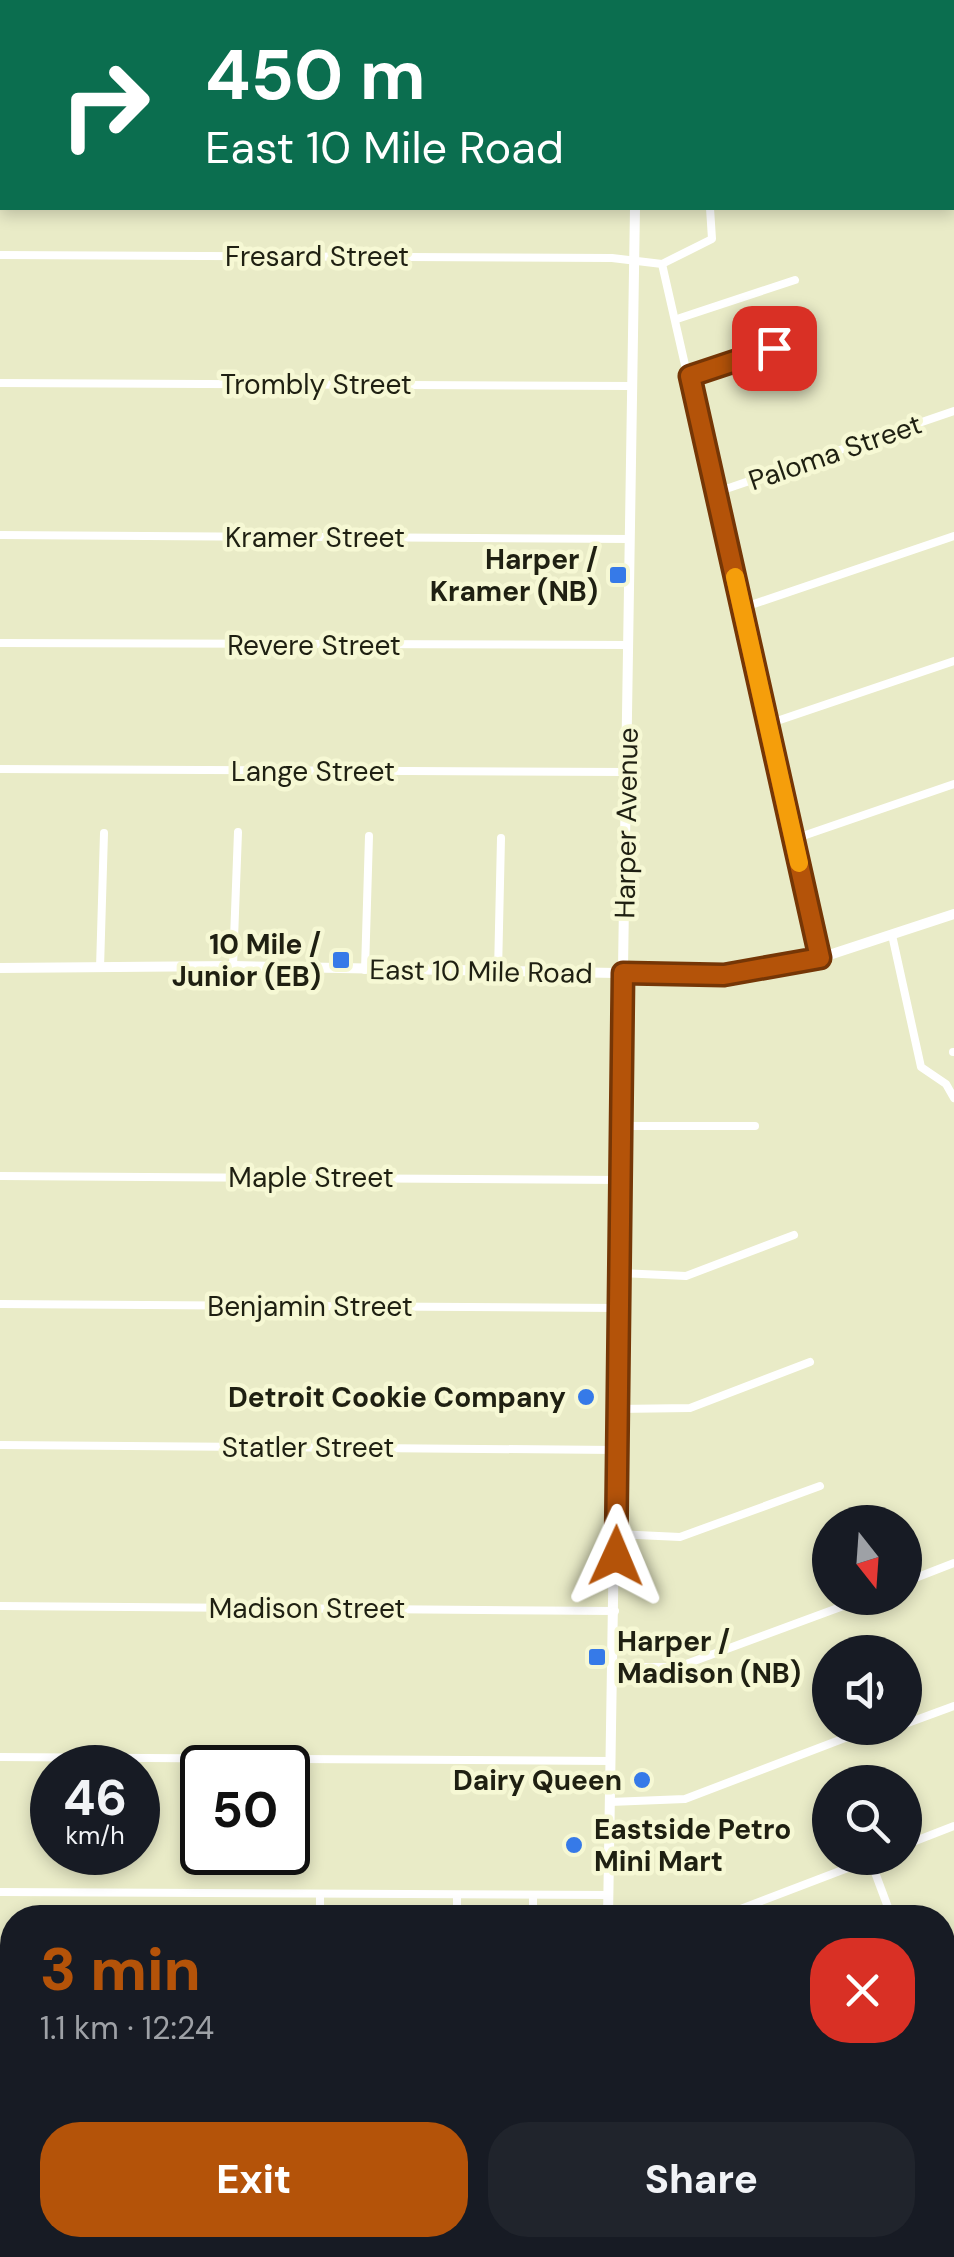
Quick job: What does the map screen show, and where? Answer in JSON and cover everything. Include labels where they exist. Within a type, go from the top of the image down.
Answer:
[{"type":"main road","name":"Harper Avenue","points":[[608,1905],[636,210]]},
{"type":"main road","name":"East 10 Mile Road","points":[[0,968],[233,966],[724,975],[820,958],[954,914]]},
{"type":"street","points":[[710,210],[712,239],[662,264],[820,958]]},
{"type":"street","name":"Fresard Street","points":[[0,255],[635,259],[662,264]]},
{"type":"street","points":[[677,319],[795,280]]},
{"type":"street","points":[[690,376],[811,336]]},
{"type":"street","name":"Trombly Street","points":[[0,382],[632,386]]},
{"type":"street","name":"Paloma Street","points":[[716,492],[954,411]]},
{"type":"street","name":"Kramer Street","points":[[0,535],[630,539]]},
{"type":"street","points":[[742,608],[954,536]]},
{"type":"street","name":"Revere Street","points":[[0,643],[628,645]]},
{"type":"street","points":[[768,724],[954,661]]},
{"type":"street","name":"Lange Street","points":[[0,769],[627,772]]},
{"type":"street","points":[[794,839],[954,784]]},
{"type":"street","points":[[233,966],[238,832]]},
{"type":"street","points":[[100,969],[104,833]]},
{"type":"street","points":[[365,970],[368,836]]},
{"type":"street","points":[[498,972],[501,838]]},
{"type":"street","points":[[892,935],[921,1067],[946,1084],[954,1098]]},
{"type":"street","points":[[623,1126],[755,1126]]},
{"type":"street","name":"Maple Street","points":[[0,1176],[622,1180]]},
{"type":"street","points":[[620,1274],[686,1276],[794,1235]]},
{"type":"street","name":"Benjamin Street","points":[[0,1304],[619,1308]]},
{"type":"street","points":[[617,1410],[690,1408],[810,1362]]},
{"type":"street","name":"Statler Street","points":[[0,1445],[616,1450]]},
{"type":"street","points":[[616,1534],[680,1537],[820,1486]]},
{"type":"street","points":[[922,1576],[954,1564]]},
{"type":"street","name":"Madison Street","points":[[0,1606],[615,1611]]},
{"type":"street","points":[[614,1667],[678,1667],[819,1615]]},
{"type":"street","points":[[922,1718],[954,1706]]},
{"type":"street","points":[[610,1802],[685,1799],[827,1745]]},
{"type":"street","points":[[0,1757],[611,1762]]},
{"type":"street","points":[[922,1838],[954,1826]]},
{"type":"street","points":[[751,1905],[828,1875]]},
{"type":"street","points":[[878,1875],[888,1905]]},
{"type":"street","points":[[0,1892],[608,1895]]},
{"type":"street","points":[[320,1894],[320,1905]]},
{"type":"street","points":[[457,1895],[457,1905]]},
{"type":"street","points":[[533,1895],[533,1905]]},
{"type":"slow traffic","points":[[735,577],[799,863]]},
{"type":"place","name":"Harper / Kramer (NB)","points":[[618,575]]},
{"type":"place","name":"10 Mile / Junior (EB)","points":[[341,960]]},
{"type":"place","name":"Detroit Cookie Company","points":[[586,1397]]},
{"type":"place","name":"Harper / Madison (NB)","points":[[597,1657]]},
{"type":"place","name":"Dairy Queen","points":[[642,1780]]},
{"type":"place","name":"Eastside Petro Mini Mart","points":[[574,1845]]},
{"type":"route","points":[[616,1556],[623,973],[724,975],[820,958],[690,376],[774,348]]}]
